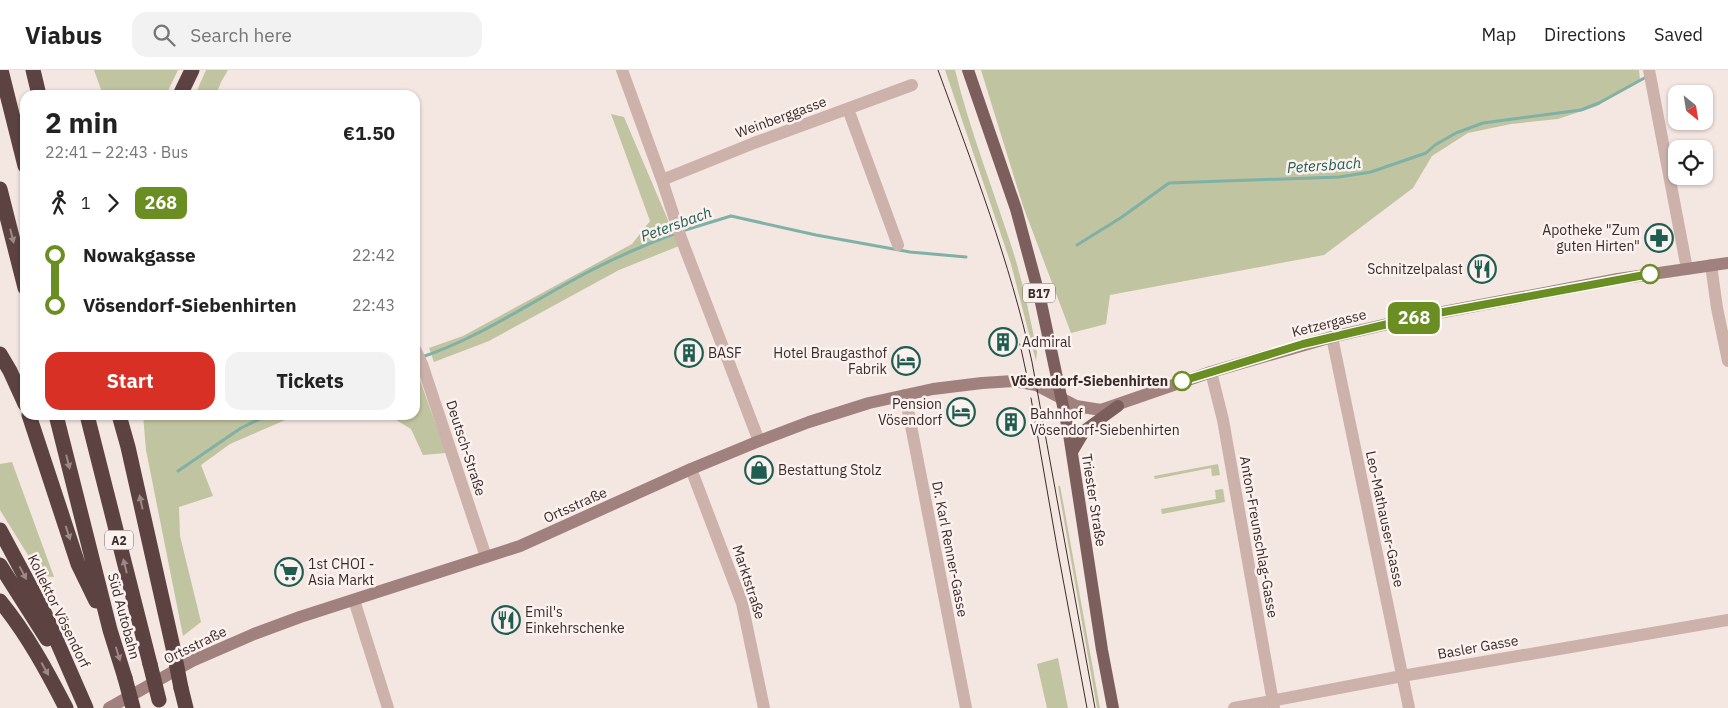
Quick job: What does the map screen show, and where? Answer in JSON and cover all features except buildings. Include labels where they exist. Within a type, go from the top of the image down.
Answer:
[{"type":"highway","points":[[1,70],[20,146]]},
{"type":"highway","points":[[33,70],[38,90]]},
{"type":"highway","points":[[182,90],[192,70]]},
{"type":"highway","points":[[0,188],[20,268]]},
{"type":"highway","points":[[0,354],[20,393]]},
{"type":"highway","points":[[31,420],[78,564],[110,630]]},
{"type":"highway","name":"Süd Autobahn","points":[[57,420],[110,630],[133,708]]},
{"type":"highway","name":"Süd Autobahn","points":[[88,420],[160,704]]},
{"type":"highway","points":[[120,420],[186,708]]},
{"type":"highway","points":[[128,447],[130,420]]},
{"type":"highway","name":"Kollektor Vösendorf","points":[[0,530],[45,614],[85,705]]},
{"type":"highway","points":[[0,565],[33,614],[85,705]]},
{"type":"highway","points":[[0,601],[44,665],[66,708]]},
{"type":"main road","name":"Triester Straße","points":[[968,70],[1023,230],[1040,298],[1063,400],[1112,708]]},
{"type":"main road","name":"Ketzergasse","points":[[1063,400],[1076,406],[1104,410],[1211,372],[1332,337],[1422,316],[1618,279],[1728,263]]},
{"type":"main road","name":"Ortsstraße","points":[[109,708],[184,665],[217,649],[300,617],[520,546],[691,469],[841,411],[905,395],[957,385],[1014,381],[1036,385],[1063,400]]},
{"type":"main road","points":[[1072,452],[1085,430],[1118,406]]},
{"type":"street","points":[[622,70],[679,232],[759,442]]},
{"type":"street","points":[[1651,76],[1686,269]]},
{"type":"street","name":"Weinberggasse","points":[[662,180],[754,143],[912,85]]},
{"type":"street","points":[[848,108],[898,245]]},
{"type":"street","points":[[1711,265],[1717,308],[1728,361]]},
{"type":"street","name":"Leo-Mathauser-Gasse","points":[[1332,337],[1409,708]]},
{"type":"street","name":"Deutsch-Straße","points":[[420,359],[486,557]]},
{"type":"street","name":"Anton-Freunschlag-Gasse","points":[[1211,372],[1224,420],[1273,705]]},
{"type":"street","name":"Dr. Karl Renner-Gasse","points":[[905,395],[966,708]]},
{"type":"street","name":"Marktstraße","points":[[691,469],[742,603],[764,708]]},
{"type":"street","points":[[354,600],[388,708]]},
{"type":"street","name":"Basler Gasse","points":[[1234,708],[1273,705],[1402,676],[1728,620]]},
{"type":"green space","points":[[94,70],[178,70],[168,90],[101,90]]},
{"type":"green space","points":[[206,70],[228,70],[218,90],[197,90]]},
{"type":"green space","points":[[945,70],[955,70],[975,138],[1012,248],[1029,313],[1037,352],[1036,361],[1011,264]]},
{"type":"green space","points":[[981,70],[1639,70],[1640,80],[1597,106],[1558,119],[1511,124],[1468,133],[1432,156],[1413,188],[1324,255],[1110,295],[1106,324],[1071,333],[1023,206]]},
{"type":"green space","points":[[611,114],[624,117],[679,246],[619,270],[489,341],[434,362],[429,348],[463,336],[632,244],[650,221]]},
{"type":"green space","points":[[420,381],[446,453],[423,455],[411,429],[396,420],[420,420]]},
{"type":"green space","points":[[143,420],[285,420],[230,444],[201,465],[213,496],[179,507],[180,536],[201,622],[183,636],[146,450]]},
{"type":"green space","points":[[12,462],[54,577],[41,576],[0,510],[0,464]]},
{"type":"green space","points":[[1218,464],[1220,475],[1212,476],[1211,468],[1155,479],[1154,476]]},
{"type":"green space","points":[[1058,486],[1060,486],[1064,507],[1100,708],[1097,708]]},
{"type":"green space","points":[[1223,489],[1225,502],[1162,514],[1161,509],[1216,499],[1215,490]]},
{"type":"green space","points":[[1058,658],[1068,708],[1047,708],[1037,664]]},
{"type":"waterway","name":"Petersbach","points":[[1077,245],[1122,217],[1169,183],[1339,177],[1371,172],[1426,153],[1435,145],[1456,133],[1483,123],[1581,110],[1599,103],[1648,76]]},
{"type":"waterway","name":"Petersbach","points":[[682,231],[731,216],[816,235],[910,252],[966,257]]},
{"type":"waterway","name":"Petersbach","points":[[422,357],[481,332],[600,266],[676,233]]},
{"type":"waterway","name":"Petersbach","points":[[178,471],[241,428],[258,420]]},
{"type":"tram line","points":[[938,70],[990,214],[1023,325],[1032,362],[1095,708]]},
{"type":"tram line","points":[[1020,344],[1028,381]]},
{"type":"tram line","points":[[1031,398],[1087,708]]},
{"type":"bus line","name":"268","points":[[1182,381],[1303,344],[1386,324],[1650,274]]},
{"type":"place","name":"Apotheke \"Zum guten Hirten\"","points":[[1659,238]]},
{"type":"place","name":"Schnitzelpalast","points":[[1482,269]]},
{"type":"place","name":"Admiral","points":[[1003,342]]},
{"type":"place","name":"BASF","points":[[689,353]]},
{"type":"place","name":"Hotel Braugasthof Fabrik","points":[[906,361]]},
{"type":"place","name":"Vösendorf-Siebenhirten","points":[[1182,381]]},
{"type":"place","name":"Pension Vösendorf","points":[[961,412]]},
{"type":"place","name":"Bahnhof Vösendorf-Siebenhirten","points":[[1011,422]]},
{"type":"place","name":"Bestattung Stolz","points":[[759,470]]},
{"type":"place","name":"1st CHOI - Asia Markt","points":[[289,572]]},
{"type":"place","name":"Emil's Einkehrschenke","points":[[506,620]]}]
